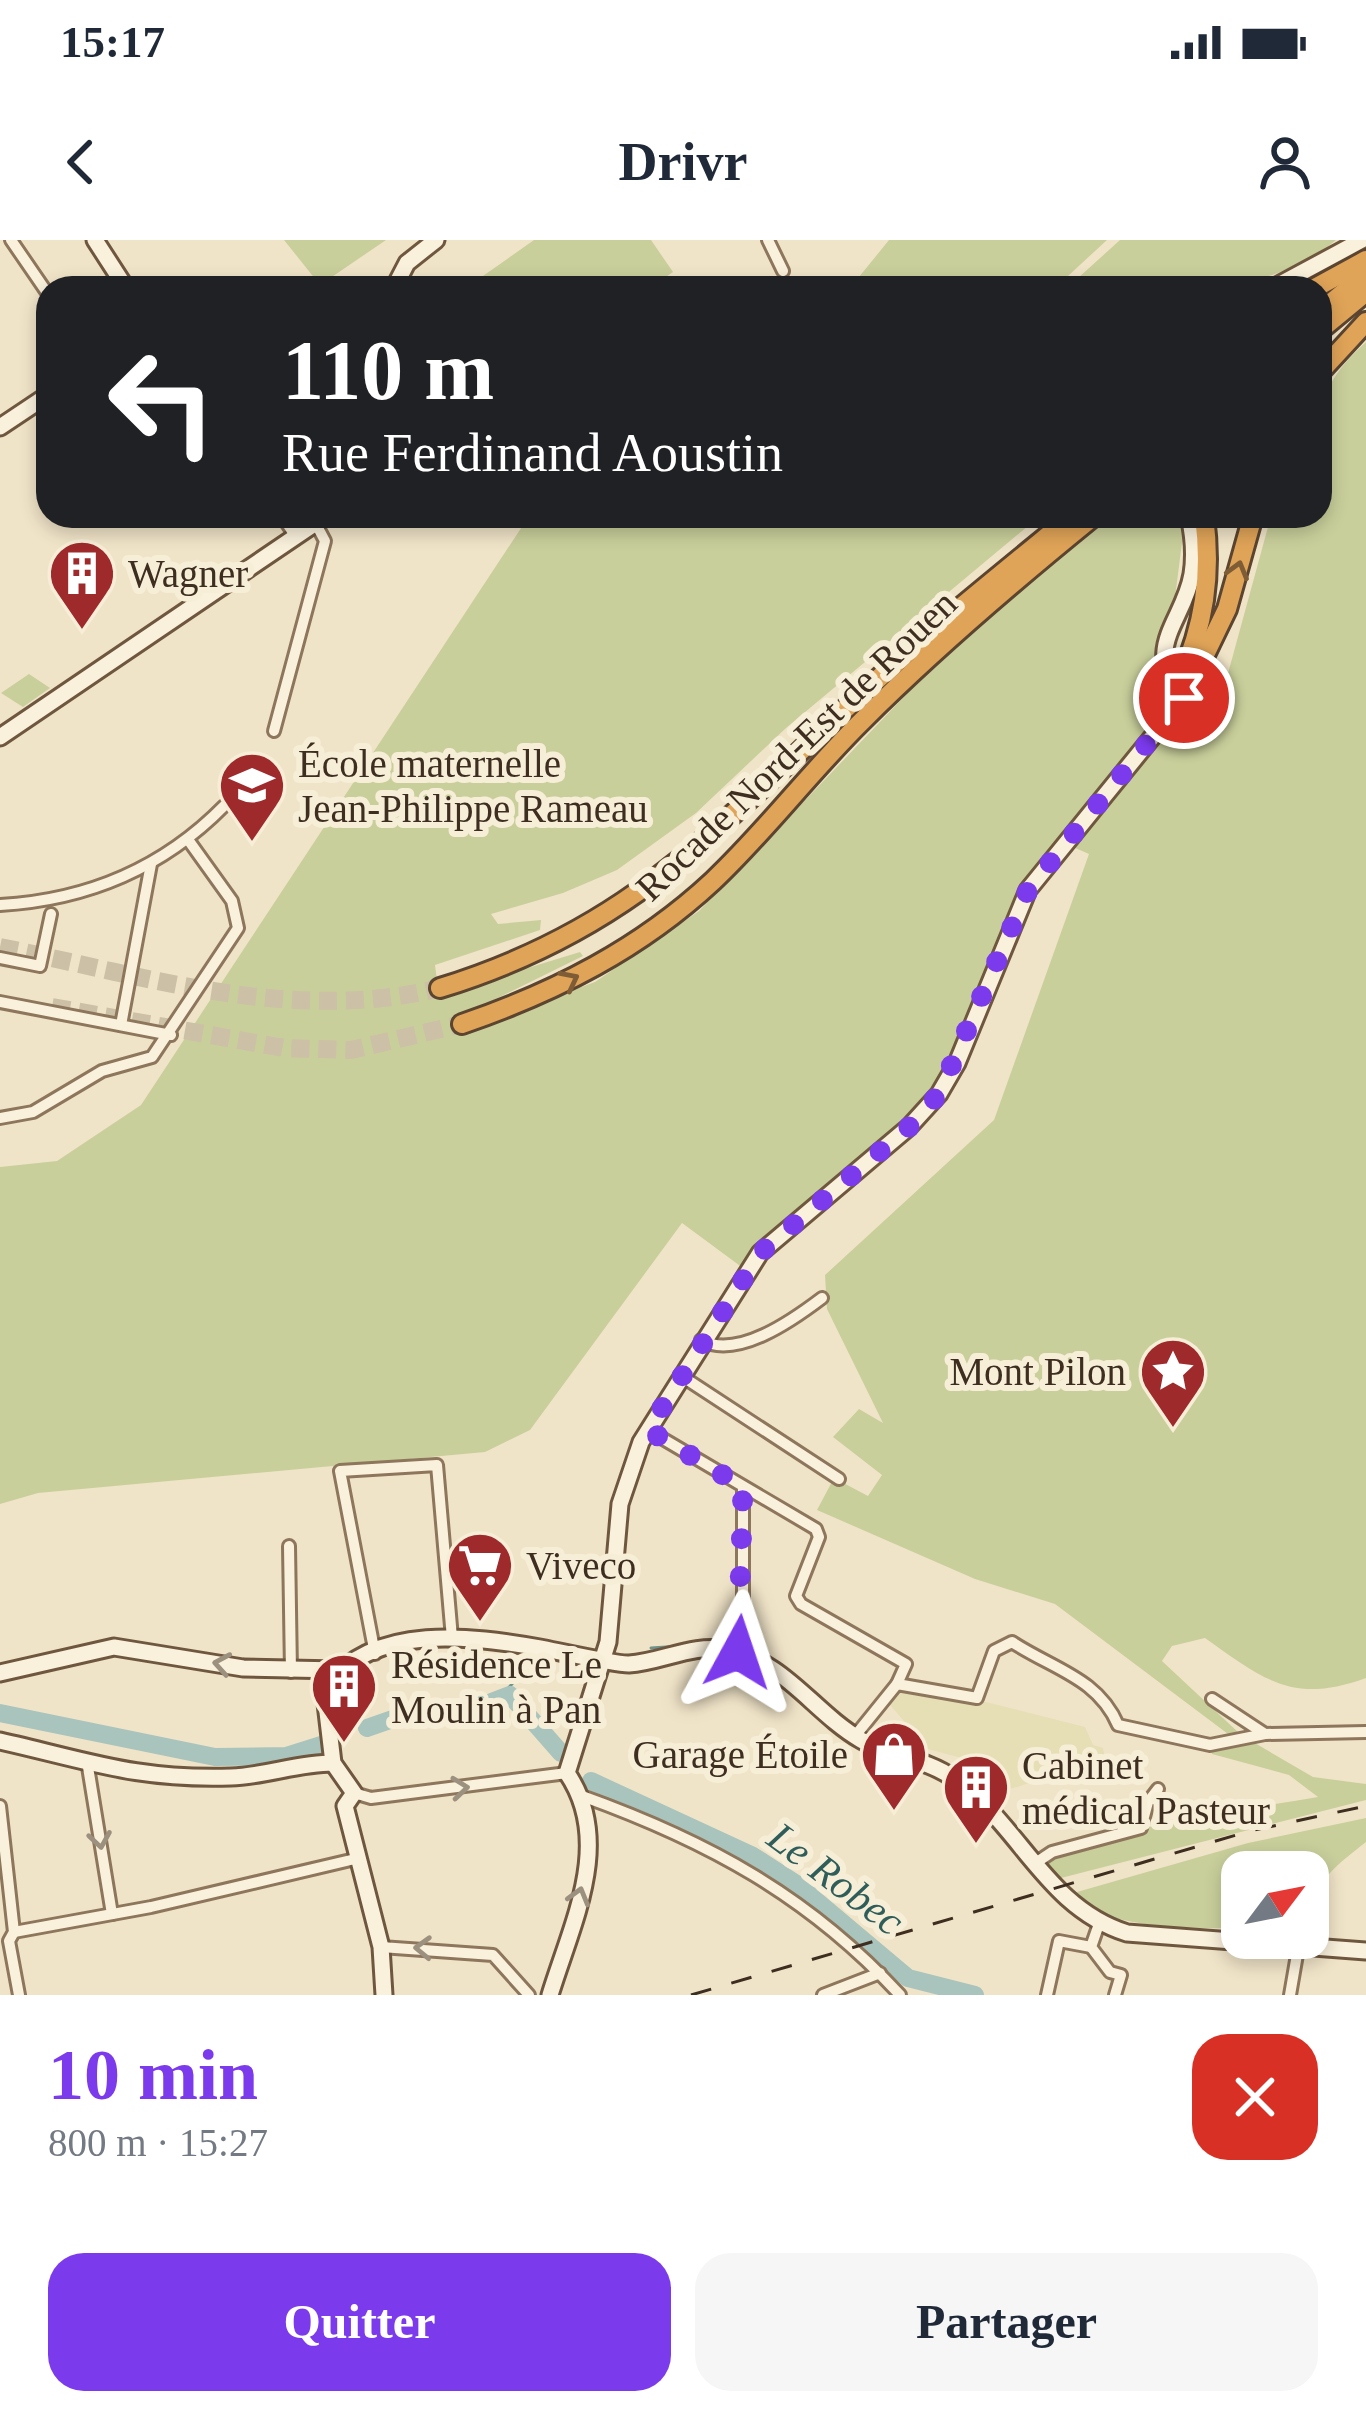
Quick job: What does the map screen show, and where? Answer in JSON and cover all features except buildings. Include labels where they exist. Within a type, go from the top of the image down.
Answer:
[{"type":"highway","points":[[1332,279],[1366,260]]},
{"type":"highway","points":[[1332,302],[1366,274]]},
{"type":"highway","points":[[1332,320],[1366,292]]},
{"type":"highway","points":[[1332,359],[1366,322]]},
{"type":"highway","name":"Rocade Nord-Est de Rouen","points":[[440,988],[541,952],[654,885],[895,664],[1058,528]]},
{"type":"highway","name":"Rocade Nord-Est de Rouen","points":[[462,1024],[569,981],[671,917],[743,851],[859,723],[933,652],[1080,528]]},
{"type":"highway","points":[[1180,693],[1202,619],[1208,575],[1205,528]]},
{"type":"highway","points":[[1180,693],[1227,609],[1250,528]]},
{"type":"main road","points":[[95,240],[118,276]]},
{"type":"main road","points":[[400,276],[406,263],[436,240]]},
{"type":"main road","points":[[1295,276],[1362,240]]},
{"type":"main road","points":[[0,428],[36,403]]},
{"type":"main road","points":[[0,737],[309,528]]},
{"type":"main road","points":[[550,1995],[589,1865],[590,1829],[582,1796],[567,1773],[610,1627],[623,1489],[648,1430],[760,1253],[909,1127],[939,1094],[957,1063],[1016,915],[1062,847],[1152,738],[1180,693],[1164,642],[1192,574],[1190,528]]},
{"type":"main road","points":[[0,1673],[114,1647],[323,1678],[405,1640],[452,1638],[602,1657],[625,1665],[696,1649],[738,1652],[769,1664],[855,1736],[953,1777],[1066,1903],[1099,1924],[1127,1933],[1221,1938]]},
{"type":"main road","points":[[323,1678],[333,1763],[354,1793],[345,1805],[381,1947],[384,1995]]},
{"type":"main road","points":[[0,1742],[88,1766],[186,1778],[238,1777],[333,1763]]},
{"type":"main road","points":[[1329,1947],[1366,1951]]},
{"type":"street","points":[[11,240],[36,276]]},
{"type":"street","points":[[768,240],[782,271]]},
{"type":"street","points":[[290,528],[296,537]]},
{"type":"street","points":[[274,730],[325,542],[322,528]]},
{"type":"street","points":[[0,905],[59,899],[152,864],[189,841],[224,806]]},
{"type":"street","points":[[0,1118],[33,1112],[102,1071],[139,1064],[171,1035],[238,928],[232,901],[189,841]]},
{"type":"street","points":[[121,1025],[152,864]]},
{"type":"street","points":[[0,958],[40,967],[51,914]]},
{"type":"street","points":[[0,1002],[171,1035]]},
{"type":"street","points":[[701,1340],[716,1346],[743,1342],[822,1298]]},
{"type":"street","points":[[680,1375],[839,1480]]},
{"type":"street","points":[[648,1430],[816,1529],[820,1537],[796,1596],[801,1604],[906,1664],[897,1684],[855,1736]]},
{"type":"street","points":[[375,1654],[340,1471],[437,1465],[452,1638]]},
{"type":"street","points":[[738,1652],[743,1487]]},
{"type":"street","points":[[290,1546],[291,1672]]},
{"type":"street","points":[[897,1684],[976,1698],[994,1651],[1012,1642],[1090,1686],[1106,1699],[1118,1725],[1134,1732],[1210,1745],[1265,1734],[1366,1732]]},
{"type":"street","points":[[1212,1699],[1265,1734]]},
{"type":"street","points":[[88,1766],[112,1914]]},
{"type":"street","points":[[354,1793],[370,1798],[567,1773]]},
{"type":"street","points":[[1034,1864],[1052,1852],[1141,1828],[1148,1802],[1158,1790]]},
{"type":"street","points":[[582,1796],[747,1867],[846,1939],[900,1995]]},
{"type":"street","points":[[0,1806],[14,1932],[9,1941],[19,1995]]},
{"type":"street","points":[[14,1932],[355,1859]]},
{"type":"street","points":[[1091,1947],[1099,1924]]},
{"type":"street","points":[[1047,1995],[1059,1941],[1091,1947],[1110,1972],[1121,1975],[1115,1995]]},
{"type":"street","points":[[381,1947],[494,1955],[529,1995]]},
{"type":"street","points":[[1290,1995],[1296,1959]]},
{"type":"street","points":[[823,1995],[880,1973]]},
{"type":"shaded area","points":[[897,1687],[982,1701],[1085,1727],[1093,1745],[1103,1748],[1105,1760],[997,1793],[991,1766],[928,1749],[885,1699]]},
{"type":"green space","points":[[284,240],[386,240],[333,276],[313,276]]},
{"type":"green space","points":[[534,240],[651,240],[673,272],[667,276],[483,276]]},
{"type":"green space","points":[[889,240],[1107,240],[1068,276],[860,276]]},
{"type":"green space","points":[[1120,240],[1336,240],[1306,260],[1268,276],[1080,276]]},
{"type":"green space","points":[[1366,342],[1366,1678],[1340,1686],[1298,1688],[1262,1676],[1205,1638],[1172,1646],[1162,1661],[1239,1733],[1232,1737],[1055,1604],[975,1579],[817,1510],[834,1478],[868,1496],[882,1475],[833,1437],[859,1409],[883,1423],[827,1309],[825,1275],[994,1120],[1089,854],[1066,844],[1026,900],[950,1083],[747,1271],[682,1223],[530,1430],[485,1452],[38,1493],[0,1504],[0,1167],[57,1161],[141,1105],[521,528],[1026,528],[786,728],[696,813],[617,870],[563,893],[491,914],[498,924],[541,920],[540,930],[435,965],[439,995],[580,952],[583,956],[459,1017],[465,1030],[595,982],[699,911],[944,655],[1092,528],[1184,528],[1164,684],[1187,715],[1227,677],[1268,528],[1332,528],[1332,382]]},
{"type":"green space","points":[[29,674],[50,688],[23,707],[1,693]]},
{"type":"green space","points":[[1253,1742],[1313,1777],[1366,1784],[1366,1800],[1057,1879],[1047,1863],[1111,1838],[1180,1820],[1318,1797],[1289,1775],[1212,1754],[1210,1747]]},
{"type":"green space","points":[[1366,1818],[1366,1842],[1329,1875],[1329,1851],[1221,1851],[1221,1928],[1127,1921],[1088,1905],[1077,1892],[1248,1843]]},
{"type":"waterway","points":[[651,1648],[727,1643]]},
{"type":"waterway","points":[[502,1695],[521,1674],[544,1674]]},
{"type":"waterway","name":"Le Robec","points":[[367,1728],[407,1714],[484,1705],[510,1695],[561,1753]]},
{"type":"waterway","name":"Le Robec","points":[[0,1713],[215,1757],[286,1756],[324,1744]]},
{"type":"waterway","name":"Le Robec","points":[[591,1781],[753,1856],[795,1883],[908,1978],[975,1995]]},
{"type":"tunnel","points":[[0,947],[164,982],[274,998],[385,998],[440,988]]},
{"type":"tunnel","points":[[52,1007],[284,1048],[351,1050],[462,1024]]},
{"type":"railway","points":[[691,1995],[1250,1831],[1366,1806]]},
{"type":"place","name":"Wagner","points":[[82,632]]},
{"type":"place","name":"École maternelle Jean-Philippe Rameau","points":[[252,844]]},
{"type":"place","name":"Mont Pilon","points":[[1173,1430]]},
{"type":"place","name":"Viveco","points":[[480,1624]]},
{"type":"place","name":"Résidence Le Moulin à Pan","points":[[344,1745]]},
{"type":"place","name":"Garage Étoile","points":[[894,1813]]},
{"type":"place","name":"Cabinet médical Pasteur","points":[[976,1846]]},
{"type":"route","points":[[738,1652],[743,1630],[743,1487],[648,1430],[760,1253],[909,1127],[939,1094],[957,1063],[1028,890],[1184,698]]}]
